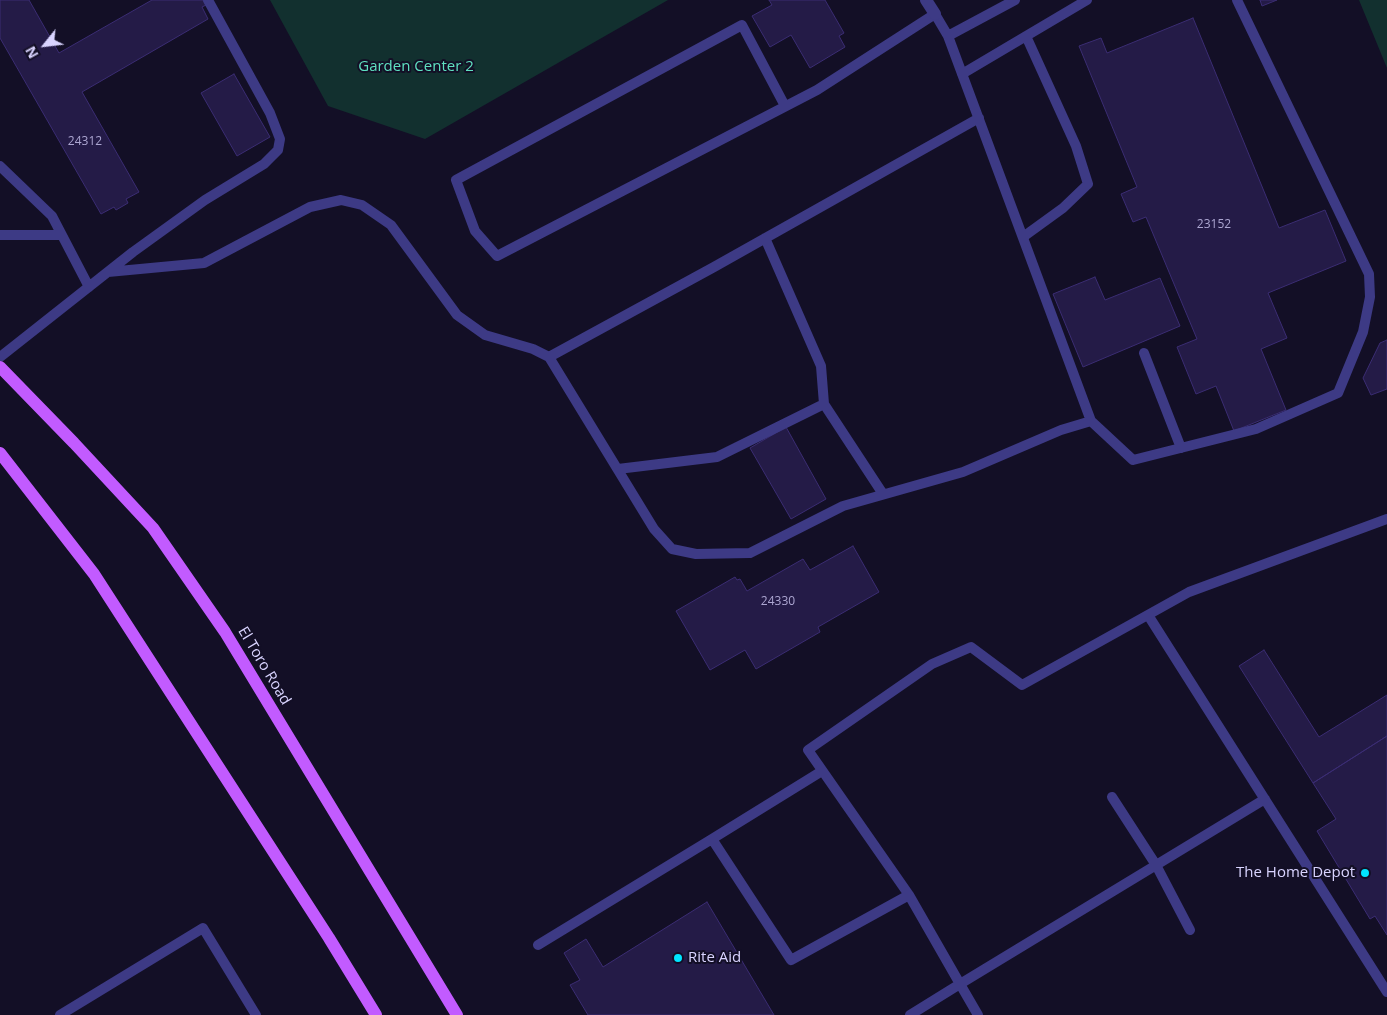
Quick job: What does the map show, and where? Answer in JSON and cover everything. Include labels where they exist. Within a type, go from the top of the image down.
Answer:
[{"type":"main road","name":"El Toro Road","points":[[0,367],[68,436],[153,528],[171,553],[224,632],[457,1015]]},
{"type":"main road","points":[[0,453],[94,574],[324,930],[376,1015]]},
{"type":"street","points":[[926,0],[935,14]]},
{"type":"lane","points":[[0,357],[108,272],[205,200],[264,164],[278,150],[280,139],[270,112],[208,0]]},
{"type":"lane","points":[[948,36],[1015,0]]},
{"type":"lane","points":[[962,74],[1087,0]]},
{"type":"lane","points":[[785,106],[742,25],[456,180],[476,231],[497,256],[816,90],[935,14],[948,36],[1091,421],[1133,460],[1256,428],[1338,393],[1363,332],[1370,297],[1368,274],[1237,0]]},
{"type":"lane","points":[[1023,237],[1063,208],[1088,184],[1076,146],[1026,36]]},
{"type":"lane","points":[[549,357],[979,118]]},
{"type":"lane","points":[[0,166],[52,216],[89,287]]},
{"type":"lane","points":[[108,272],[204,263],[310,207],[341,200],[362,205],[391,226],[458,315],[485,335],[549,357],[654,530],[672,549],[696,554],[750,553],[843,506],[963,472],[1061,430],[1091,421]]},
{"type":"lane","points":[[0,235],[61,235]]},
{"type":"lane","points":[[765,238],[821,366],[824,404],[883,494]]},
{"type":"lane","points":[[1144,353],[1181,448]]},
{"type":"lane","points":[[618,470],[717,457],[824,404]]},
{"type":"lane","points":[[978,1015],[909,895],[808,750],[932,664],[971,647],[1022,685],[1189,592],[1387,519]]},
{"type":"lane","points":[[1148,615],[1387,992]]},
{"type":"lane","points":[[538,946],[822,771]]},
{"type":"lane","points":[[1112,798],[1156,865],[1190,930]]},
{"type":"lane","points":[[910,1015],[1264,798]]},
{"type":"lane","points":[[712,839],[791,960],[909,895]]},
{"type":"lane","points":[[60,1015],[203,928],[256,1015]]},
{"type":"green space","name":"Garden Center 2","points":[[270,0],[668,0],[425,139],[328,106]]},
{"type":"green space","points":[[1359,0],[1387,0],[1387,68]]},
{"type":"building","points":[[0,0],[29,0],[59,53],[152,0],[203,0],[206,5],[202,7],[208,19],[82,92],[139,192],[126,199],[128,203],[116,210],[114,207],[101,214],[0,38]]},
{"type":"building","points":[[769,0],[825,0],[844,33],[839,36],[845,47],[810,68],[791,35],[770,47],[752,16],[772,5]]},
{"type":"building","points":[[1260,0],[1277,0],[1262,6]]},
{"type":"building","points":[[1193,18],[1279,228],[1325,210],[1346,261],[1268,293],[1287,338],[1261,349],[1286,410],[1234,431],[1216,386],[1196,394],[1177,347],[1197,339],[1146,217],[1133,222],[1121,194],[1137,187],[1079,46],[1101,38],[1107,53]]},
{"type":"building","points":[[234,74],[270,137],[237,156],[201,93]]},
{"type":"building","points":[[1095,277],[1105,300],[1160,278],[1180,326],[1083,367],[1053,294]]},
{"type":"building","points":[[1387,340],[1387,389],[1371,395],[1363,378],[1380,343]]},
{"type":"building","points":[[786,427],[826,499],[791,519],[750,448]]},
{"type":"building","points":[[853,546],[879,592],[818,627],[820,632],[756,669],[745,650],[710,670],[676,611],[735,577],[737,580],[740,579],[747,591],[803,559],[810,570]]},
{"type":"building","points":[[1264,650],[1319,737],[1387,695],[1387,736],[1313,783],[1239,666]]},
{"type":"building","name":"The Home Depot","points":[[1387,736],[1387,935],[1375,916],[1370,919],[1317,831],[1336,819],[1313,783]]},
{"type":"building","name":"Rite Aid","points":[[707,902],[774,1015],[588,1015],[570,985],[580,980],[564,953],[586,939],[603,967]]},
{"type":"place","name":"The Home Depot","points":[[1365,873]]},
{"type":"place","name":"Rite Aid","points":[[678,958]]}]
